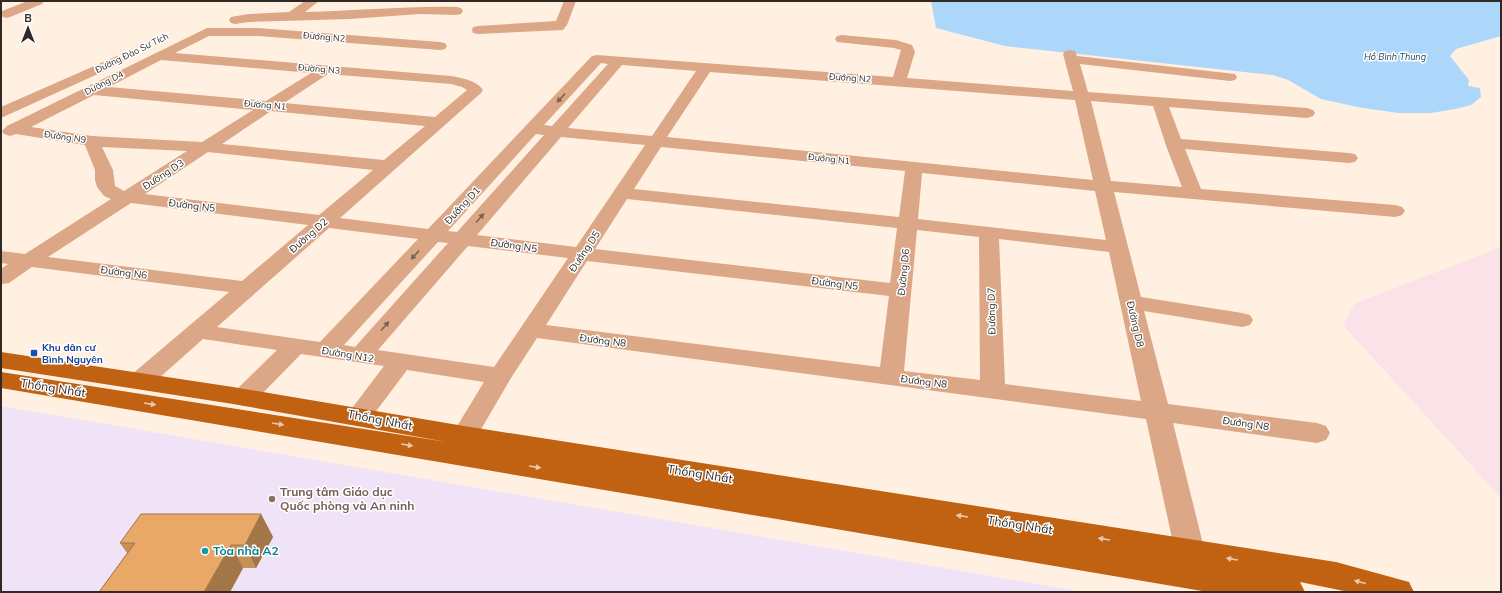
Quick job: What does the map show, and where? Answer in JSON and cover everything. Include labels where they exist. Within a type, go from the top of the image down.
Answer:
[{"type":"main road","name":"Thống Nhất","points":[[1,360],[131,390],[457,444],[1289,592]]},
{"type":"main road","name":"Thống Nhất","points":[[1,380],[244,397],[359,416],[457,444],[1190,552],[1336,575],[1398,592]]},
{"type":"street","points":[[6,14],[38,1]]},
{"type":"street","points":[[292,16],[313,1]]},
{"type":"street","points":[[478,30],[559,26],[570,1]]},
{"type":"street","name":"Đường Đào Sư Tích","points":[[177,32],[207,32],[241,19],[350,15],[420,10],[457,11]]},
{"type":"street","name":"Đướng N2","points":[[207,32],[258,32],[440,46]]},
{"type":"street","name":"Dường D4","points":[[7,132],[207,32]]},
{"type":"street","points":[[842,39],[896,44],[908,48],[899,82]]},
{"type":"street","name":"Đường Đào Sư Tích","points":[[1,113],[127,55]]},
{"type":"street","name":"Đường N3","points":[[159,56],[451,80],[467,84],[476,90]]},
{"type":"street","name":"Đường D8","points":[[1190,552],[1082,96],[1070,57],[1230,77]]},
{"type":"street","name":"Đướng N2","points":[[597,59],[1307,113]]},
{"type":"street","name":"Đướng D1","points":[[326,350],[597,59]]},
{"type":"street","points":[[360,356],[618,61]]},
{"type":"street","name":"Đướng D5","points":[[457,444],[500,376],[706,67]]},
{"type":"street","name":"Đường D3","points":[[1,278],[325,70]]},
{"type":"street","points":[[576,81],[599,83]]},
{"type":"street","name":"Đường N1","points":[[91,90],[439,122]]},
{"type":"street","name":"Đường D2","points":[[131,390],[197,331],[476,90]]},
{"type":"street","points":[[1159,102],[1173,144],[1193,193]]},
{"type":"street","points":[[532,129],[556,132]]},
{"type":"street","name":"Đường N9","points":[[7,132],[92,141],[104,171],[104,183],[109,191],[116,195],[127,197]]},
{"type":"street","name":"Đướng N1","points":[[556,132],[1103,186],[1395,211]]},
{"type":"street","points":[[92,141],[205,147],[388,166]]},
{"type":"street","points":[[1173,144],[1349,158]]},
{"type":"street","points":[[498,166],[524,168]]},
{"type":"street","name":"Đường D6","points":[[891,377],[914,167]]},
{"type":"street","points":[[623,193],[1117,247]]},
{"type":"street","points":[[472,194],[498,197]]},
{"type":"street","name":"Đường N5","points":[[127,197],[582,254],[901,291]]},
{"type":"street","name":"Đường D7","points":[[989,232],[993,390]]},
{"type":"street","name":"Đường N6","points":[[1,256],[248,288]]},
{"type":"street","points":[[387,285],[418,289]]},
{"type":"street","points":[[1130,302],[1242,320]]},
{"type":"street","name":"Đướng N8","points":[[532,330],[1317,433]]},
{"type":"street","name":"Đường N12","points":[[197,331],[500,376]]},
{"type":"street","points":[[244,397],[295,346]]},
{"type":"street","points":[[359,416],[400,362]]},
{"type":"shaded area","points":[[1501,247],[1501,498],[1343,325],[1354,304]]},
{"type":"shaded area","name":"Trung tâm Giáo dục Quốc phòng và An ninh","points":[[1,406],[1084,592],[1,592]]},
{"type":"water","name":"Hồ Bình Thung","points":[[931,1],[1501,1],[1501,36],[1456,49],[1450,56],[1469,80],[1468,86],[1480,88],[1481,97],[1471,105],[1431,113],[1398,113],[1357,107],[1321,99],[1288,80],[1273,75],[1005,46],[936,28]]},
{"type":"building","points":[[141,514],[261,514],[245,545],[231,545],[204,592],[99,592],[135,543],[120,543]]},
{"type":"place","name":"Khu dân cư Bình Nguyên","points":[[34,353]]},
{"type":"place","name":"Trung tâm Giáo dục Quốc phòng và An ninh","points":[[272,499]]},
{"type":"place","name":"Tòa nhà A2","points":[[205,551]]}]
